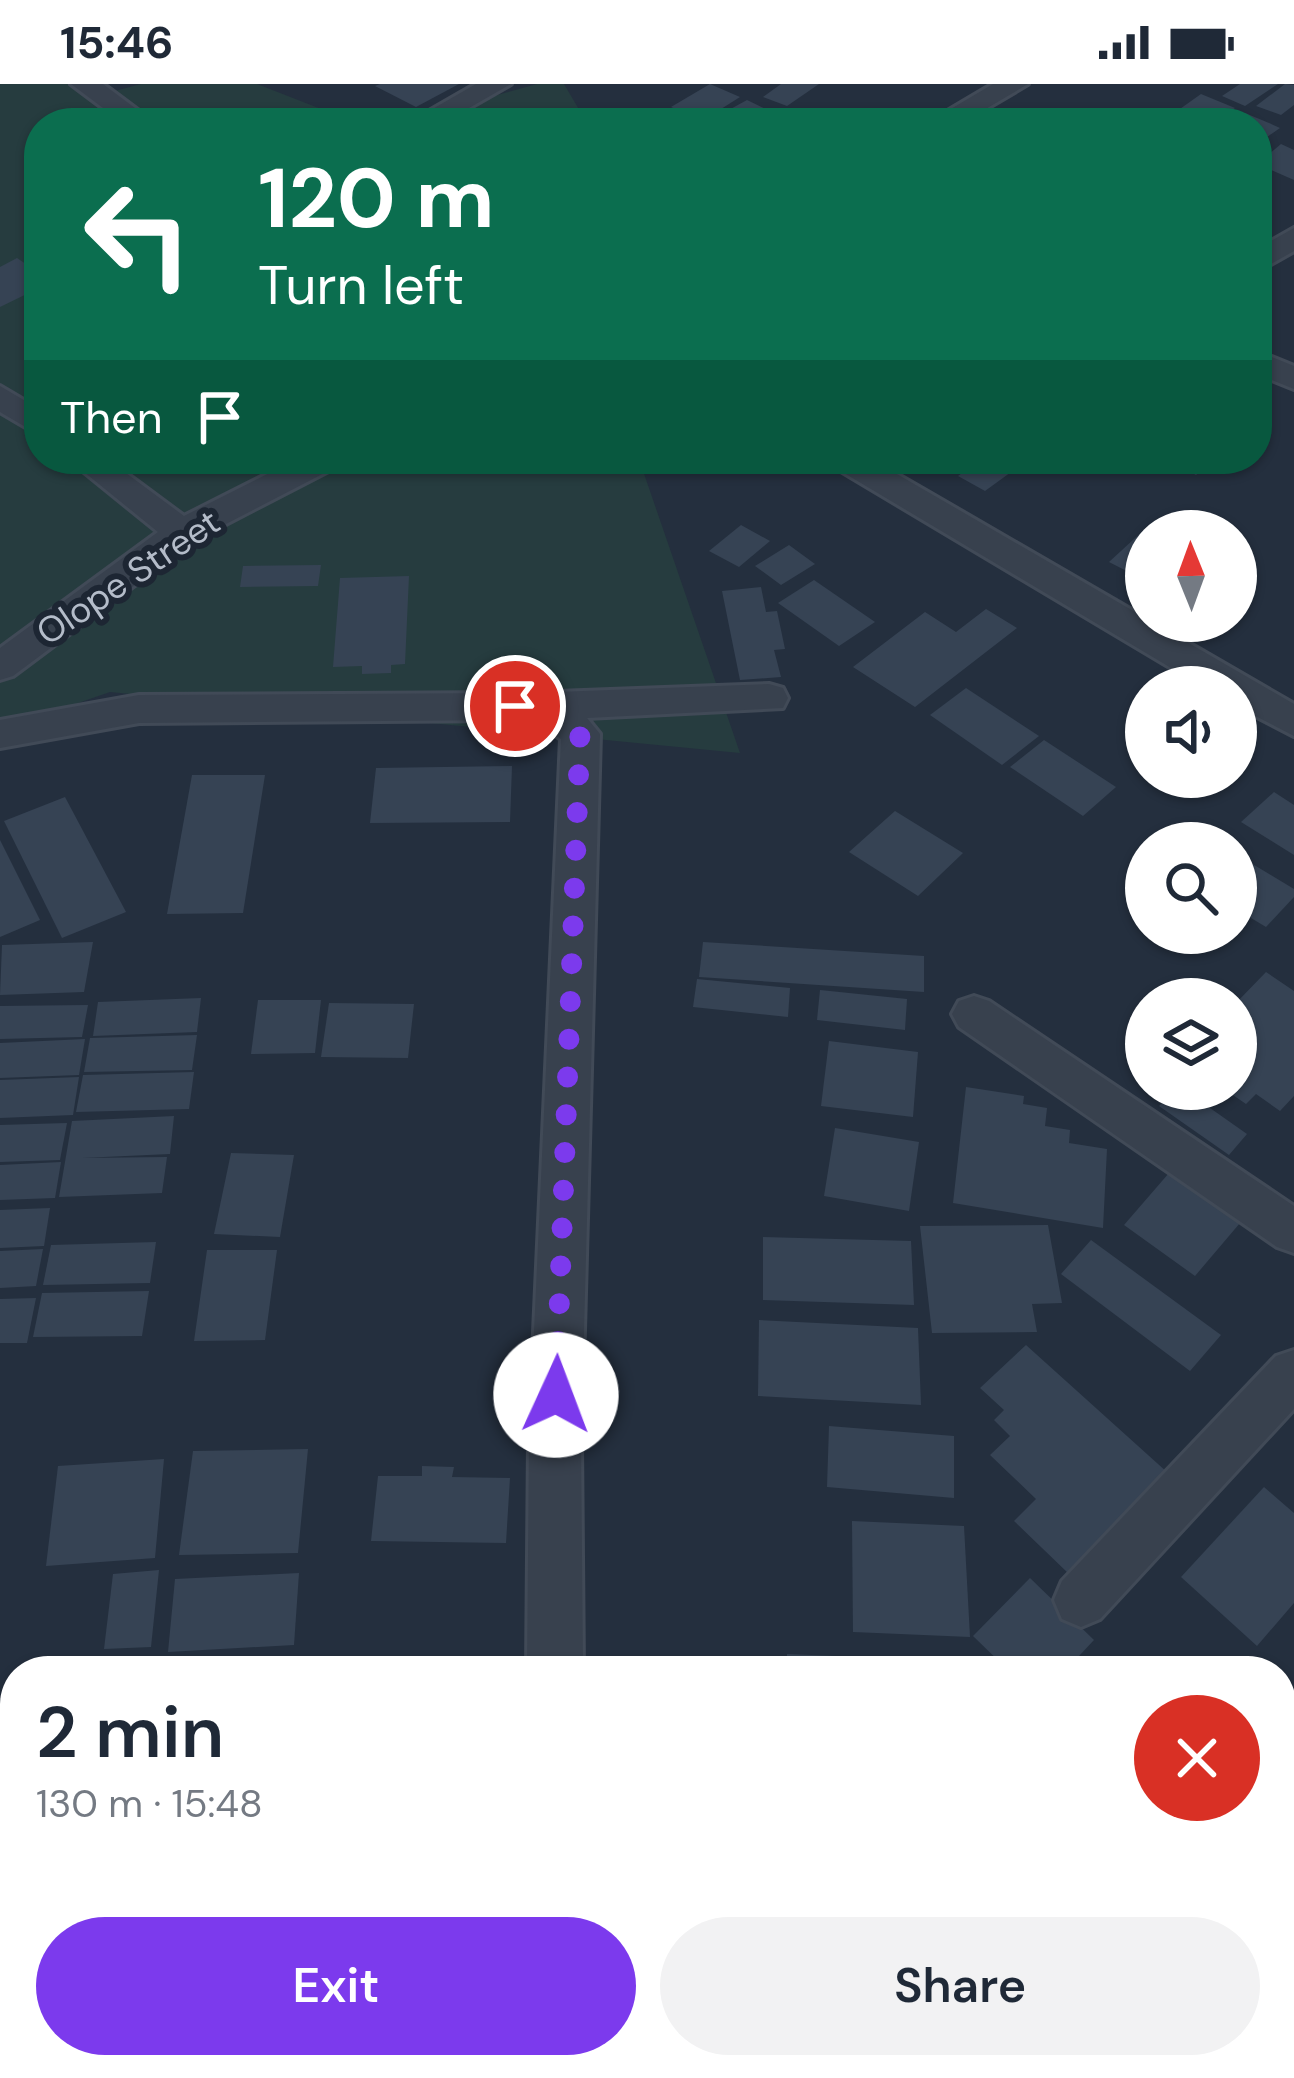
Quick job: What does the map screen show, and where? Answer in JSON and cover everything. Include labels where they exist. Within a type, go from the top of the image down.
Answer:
[{"type":"street","points":[[85,84],[119,108]]},
{"type":"street","points":[[451,108],[497,84]]},
{"type":"street","points":[[969,108],[1014,84]]},
{"type":"street","points":[[105,474],[182,532]]},
{"type":"street","name":"Olope Street","points":[[0,667],[182,532],[295,474]]},
{"type":"street","points":[[871,474],[1197,666]]},
{"type":"street","points":[[0,734],[139,709],[534,706],[769,698]]},
{"type":"street","points":[[1257,701],[1294,722]]},
{"type":"street","points":[[534,706],[560,717],[580,734],[555,1442],[555,1656]]},
{"type":"street","points":[[974,1014],[1294,1232]]},
{"type":"street","points":[[1082,1600],[1294,1372]]},
{"type":"green space","points":[[0,84],[77,84],[96,96],[141,84],[257,84],[319,108],[24,108],[24,474],[644,474],[740,753],[110,692],[0,730]]},
{"type":"green space","points":[[537,84],[564,84],[578,108],[450,108]]},
{"type":"building","points":[[459,84],[416,107],[375,86]]},
{"type":"building","points":[[710,84],[740,97],[723,108],[671,107]]},
{"type":"building","points":[[781,84],[819,84],[787,106],[763,97]]},
{"type":"building","points":[[1240,84],[1278,84],[1245,106],[1222,96]]},
{"type":"building","points":[[1285,84],[1294,85],[1294,105],[1281,115],[1256,106]]},
{"type":"building","points":[[1201,94],[1235,108],[1181,108]]},
{"type":"building","points":[[747,100],[764,108],[732,108]]},
{"type":"building","points":[[1281,144],[1294,150],[1294,180],[1272,170],[1272,152]]},
{"type":"building","points":[[17,258],[24,263],[24,295],[0,307],[0,267]]},
{"type":"building","points":[[961,474],[1008,474],[985,491]]},
{"type":"building","points":[[741,525],[770,541],[739,567],[709,551]]},
{"type":"building","points":[[789,545],[815,564],[781,585],[755,566]]},
{"type":"building","points":[[1125,547],[1125,570],[1109,562]]},
{"type":"building","points":[[321,565],[318,586],[240,587],[243,566]]},
{"type":"building","points":[[409,576],[405,664],[391,665],[391,673],[362,674],[362,666],[333,667],[340,578]]},
{"type":"building","points":[[814,580],[875,622],[839,646],[778,603]]},
{"type":"building","points":[[761,587],[766,612],[777,611],[785,649],[774,650],[781,677],[740,680],[722,591]]},
{"type":"building","points":[[986,609],[1017,628],[915,707],[853,667],[925,612],[956,632]]},
{"type":"building","points":[[966,688],[1039,736],[1002,765],[930,715]]},
{"type":"building","points":[[1044,740],[1116,787],[1083,816],[1010,767]]},
{"type":"building","points":[[512,766],[510,822],[370,823],[376,768]]},
{"type":"building","points":[[192,775],[265,775],[243,913],[167,914]]},
{"type":"building","points":[[1274,792],[1294,805],[1294,855],[1257,832],[1257,822],[1241,822]]},
{"type":"building","points":[[65,797],[126,912],[62,938],[4,821]]},
{"type":"building","points":[[895,811],[963,853],[918,896],[849,852]]},
{"type":"building","points":[[0,840],[40,920],[0,937]]},
{"type":"building","points":[[1257,867],[1294,889],[1294,897],[1266,927],[1257,922]]},
{"type":"building","points":[[93,942],[84,992],[0,995],[2,945]]},
{"type":"building","points":[[703,942],[924,956],[924,992],[699,977]]},
{"type":"building","points":[[1266,972],[1294,991],[1294,1096],[1280,1111],[1257,1095],[1257,981]]},
{"type":"building","points":[[697,979],[790,988],[788,1017],[693,1007]]},
{"type":"building","points":[[820,990],[907,999],[905,1030],[817,1020]]},
{"type":"building","points":[[201,998],[197,1032],[93,1036],[98,1002]]},
{"type":"building","points":[[258,1000],[321,1000],[315,1053],[251,1054]]},
{"type":"building","points":[[329,1003],[414,1004],[408,1058],[321,1057]]},
{"type":"building","points":[[88,1005],[82,1037],[0,1039],[0,1006]]},
{"type":"building","points":[[197,1035],[192,1070],[84,1072],[90,1038]]},
{"type":"building","points":[[85,1039],[79,1075],[0,1078],[0,1043]]},
{"type":"building","points":[[829,1041],[918,1052],[913,1117],[821,1106]]},
{"type":"building","points":[[194,1072],[189,1109],[76,1112],[83,1075]]},
{"type":"building","points":[[79,1077],[73,1115],[0,1118],[0,1080]]},
{"type":"building","points":[[966,1087],[1024,1096],[1023,1104],[1047,1108],[1045,1126],[1070,1130],[1069,1143],[1107,1149],[1103,1228],[953,1203]]},
{"type":"building","points":[[1165,1110],[1213,1110],[1247,1134],[1229,1155]]},
{"type":"building","points":[[174,1116],[170,1154],[82,1158],[167,1157],[162,1193],[59,1197],[72,1121]]},
{"type":"building","points":[[67,1123],[60,1160],[0,1162],[0,1125]]},
{"type":"building","points":[[835,1128],[919,1142],[909,1211],[824,1196]]},
{"type":"building","points":[[231,1153],[294,1155],[280,1237],[214,1234]]},
{"type":"building","points":[[61,1162],[55,1198],[0,1200],[0,1165]]},
{"type":"building","points":[[1169,1173],[1240,1223],[1195,1276],[1124,1225]]},
{"type":"building","points":[[50,1208],[44,1246],[0,1248],[0,1210]]},
{"type":"building","points":[[1048,1225],[1062,1303],[1032,1304],[1037,1332],[932,1333],[920,1226]]},
{"type":"building","points":[[763,1237],[911,1241],[914,1305],[763,1300]]},
{"type":"building","points":[[1091,1240],[1221,1335],[1190,1371],[1061,1274]]},
{"type":"building","points":[[156,1242],[150,1283],[43,1285],[51,1245]]},
{"type":"building","points":[[43,1249],[36,1286],[0,1288],[0,1251]]},
{"type":"building","points":[[207,1250],[277,1250],[265,1340],[194,1341]]},
{"type":"building","points":[[149,1291],[142,1336],[33,1337],[42,1293]]},
{"type":"building","points":[[36,1298],[27,1343],[0,1343],[0,1299]]},
{"type":"building","points":[[759,1320],[918,1328],[921,1405],[758,1396]]},
{"type":"building","points":[[1026,1345],[1168,1473],[1069,1574],[1014,1521],[1036,1499],[990,1455],[1010,1436],[994,1420],[1004,1410],[980,1388]]},
{"type":"building","points":[[829,1426],[954,1436],[954,1498],[827,1487]]},
{"type":"building","points":[[308,1449],[298,1553],[179,1555],[193,1451]]},
{"type":"building","points":[[164,1459],[155,1558],[46,1566],[58,1466]]},
{"type":"building","points":[[422,1466],[454,1467],[452,1477],[510,1478],[506,1543],[371,1541],[378,1476],[422,1476]]},
{"type":"building","points":[[1264,1487],[1294,1513],[1294,1603],[1257,1646],[1181,1577]]},
{"type":"building","points":[[852,1521],[964,1526],[970,1637],[853,1632]]},
{"type":"building","points":[[159,1570],[151,1647],[104,1649],[113,1574]]},
{"type":"building","points":[[299,1573],[294,1645],[168,1652],[175,1579]]},
{"type":"building","points":[[1030,1578],[1094,1640],[1079,1656],[994,1656],[973,1636]]},
{"type":"route","points":[[515,706],[534,706],[560,717],[580,734],[556,1395]]}]
